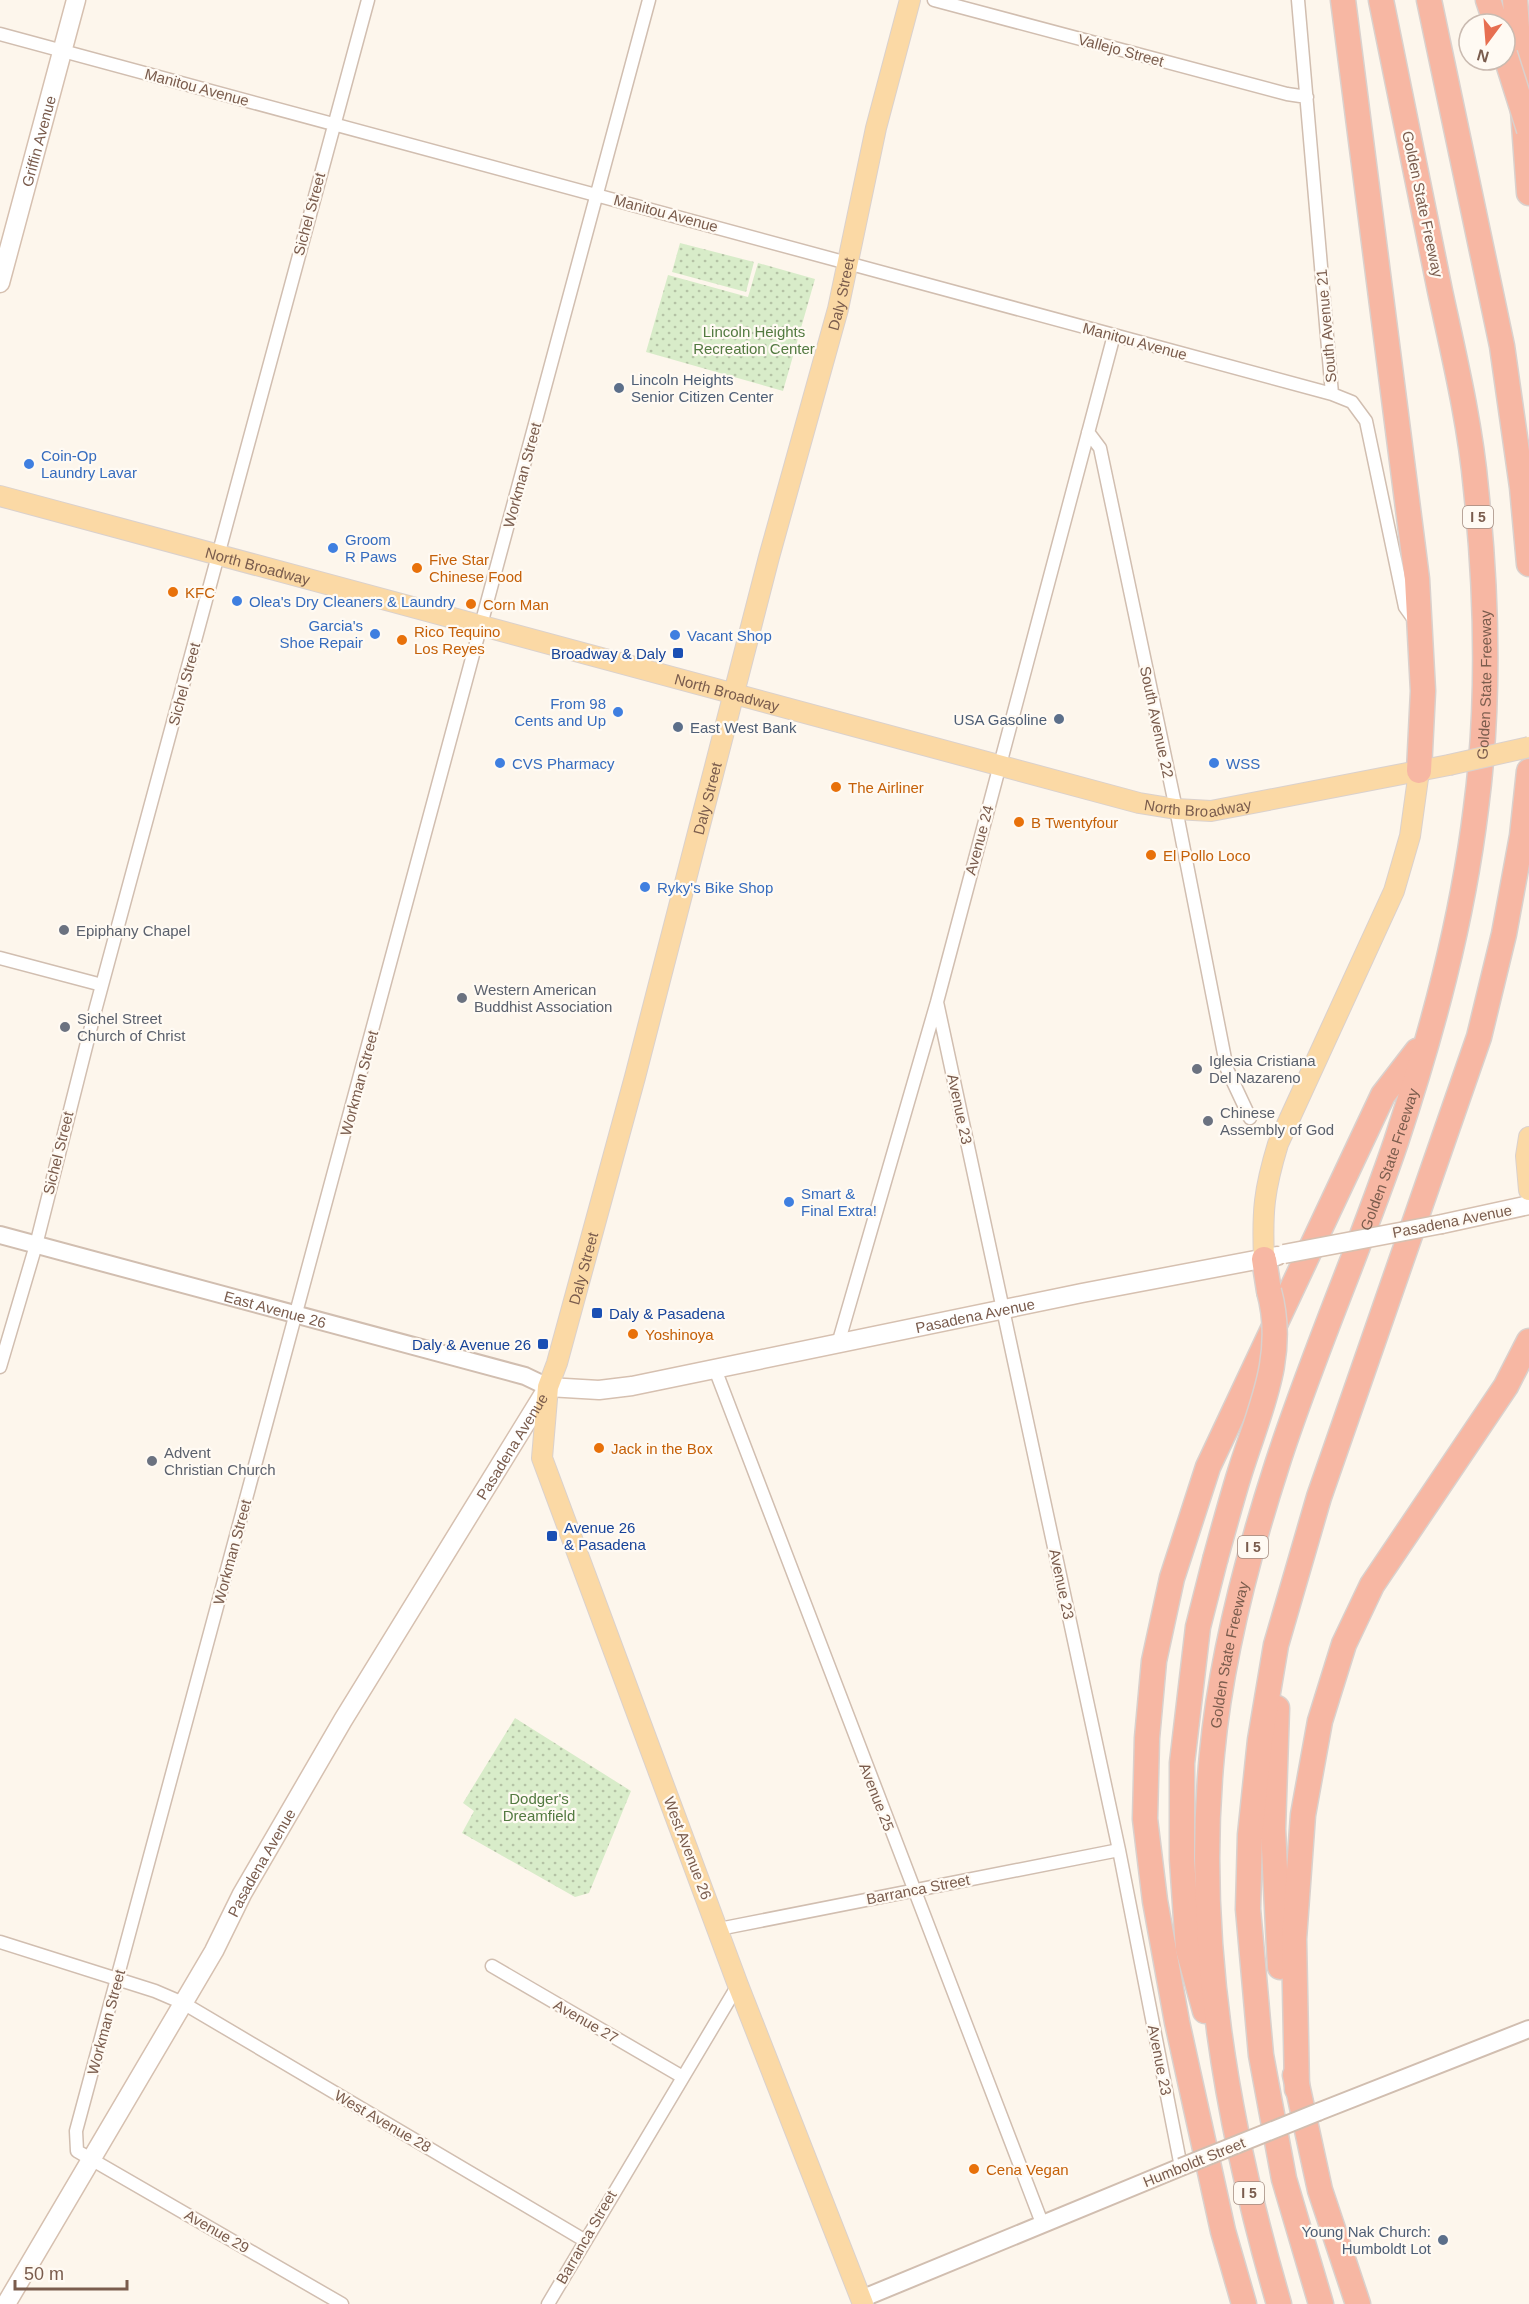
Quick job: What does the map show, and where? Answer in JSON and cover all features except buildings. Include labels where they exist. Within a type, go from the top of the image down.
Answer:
[{"type":"highway","points":[[1343,0],[1417,579],[1423,691],[1419,771]]},
{"type":"highway","name":"Golden State Freeway","points":[[1279,2304],[1254,2217],[1225,2081],[1208,1903],[1212,1753],[1224,1672],[1242,1583],[1277,1464],[1396,1142],[1450,962],[1477,805],[1485,689],[1485,602],[1476,484],[1464,405],[1381,0]]},
{"type":"highway","points":[[1429,0],[1502,346],[1522,486],[1529,564]]},
{"type":"highway","points":[[1515,0],[1529,194]]},
{"type":"highway","points":[[1511,72],[1529,130]]},
{"type":"highway","name":"I 5","points":[[1321,2304],[1284,2179],[1261,2055],[1248,1909],[1250,1835],[1260,1740],[1276,1645],[1318,1497],[1479,1036],[1506,923],[1522,836],[1529,771]]},
{"type":"highway","points":[[1244,2304],[1223,2231],[1177,2022],[1155,1900],[1145,1819],[1147,1738],[1154,1661],[1172,1578],[1208,1467],[1383,1095],[1428,1037]]},
{"type":"highway","points":[[1225,2081],[1188,1949],[1182,1859],[1182,1763],[1198,1627],[1240,1472],[1269,1388],[1276,1329],[1269,1291],[1274,1256]]},
{"type":"highway","points":[[1297,2089],[1294,1939],[1303,1815],[1320,1721],[1344,1644],[1372,1585],[1506,1386],[1529,1341]]},
{"type":"highway","points":[[1276,1645],[1278,1735],[1273,1829],[1277,1930],[1286,2032],[1320,2190],[1358,2304]]},
{"type":"main road","name":"Griffin Avenue","points":[[0,283],[76,0]]},
{"type":"main road","name":"Daly Street","points":[[548,1387],[557,1363],[635,1077],[733,693],[850,262],[876,128],[910,0]]},
{"type":"main road","name":"North Broadway","points":[[0,496],[1139,803],[1176,809],[1211,811],[1449,765],[1529,747]]},
{"type":"main road","points":[[1274,1256],[1262,1209],[1278,1144],[1394,891],[1410,836],[1419,771]]},
{"type":"main road","points":[[1529,1137],[1526,1156],[1529,1190]]},
{"type":"main road","name":"Pasadena Avenue","points":[[6,2304],[183,2003],[343,1720],[548,1387],[599,1390],[715,1369],[1003,1309],[1529,1205]]},
{"type":"main road","name":"West Avenue 26","points":[[548,1387],[542,1458],[738,1985],[862,2302]]},
{"type":"street","name":"Sichel Street","points":[[0,1367],[36,1245],[102,985],[368,0]]},
{"type":"street","name":"Workman Street","points":[[91,2159],[77,2151],[76,2131],[649,0]]},
{"type":"street","name":"Vallejo Street","points":[[934,0],[1287,94],[1307,97]]},
{"type":"street","name":"South Avenue 21","points":[[1298,0],[1332,394],[1352,402],[1366,421],[1405,607],[1419,627]]},
{"type":"street","name":"Manitou Avenue","points":[[0,34],[1332,394]]},
{"type":"street","name":"Avenue 24","points":[[838,1344],[937,1002],[1114,335]]},
{"type":"street","name":"South Avenue 22","points":[[1088,432],[1100,448],[1176,809],[1227,1069],[1250,1118]]},
{"type":"street","points":[[0,958],[102,985]]},
{"type":"street","name":"Avenue 23","points":[[937,1002],[1119,1850],[1182,2168]]},
{"type":"street","name":"East Avenue 26","points":[[0,1234],[526,1376],[548,1387]]},
{"type":"street","name":"Avenue 25","points":[[715,1369],[1042,2223]]},
{"type":"street","name":"Barranca Street","points":[[719,1929],[1119,1850]]},
{"type":"street","name":"West Avenue 28","points":[[0,1942],[155,1991],[183,2003],[584,2240]]},
{"type":"street","name":"Avenue 27","points":[[492,1966],[681,2076]]},
{"type":"street","name":"Barranca Street","points":[[548,2304],[681,2076],[738,1985]]},
{"type":"street","name":"Humboldt Street","points":[[862,2302],[1042,2223],[1529,2029]]},
{"type":"street","name":"Avenue 29","points":[[91,2159],[342,2304]]},
{"type":"green space","points":[[680,243],[754,262],[746,292],[672,272]]},
{"type":"green space","name":"Lincoln Heights Recreation Center","points":[[758,263],[815,279],[783,391],[646,352],[668,275],[748,297]]},
{"type":"green space","name":"Dodger's Dreamfield","points":[[515,1718],[631,1791],[589,1893],[575,1897],[462,1833],[474,1811],[463,1803]]},
{"type":"place","name":"Lincoln Heights Senior Citizen Center","points":[[619,388]]},
{"type":"place","name":"Coin-Op Laundry Lavar","points":[[29,464]]},
{"type":"place","name":"Groom R Paws","points":[[333,548]]},
{"type":"place","name":"Five Star Chinese Food","points":[[417,568]]},
{"type":"place","name":"KFC","points":[[173,592]]},
{"type":"place","name":"Olea's Dry Cleaners & Laundry","points":[[237,601]]},
{"type":"place","name":"Corn Man","points":[[471,604]]},
{"type":"place","name":"Garcia's Shoe Repair","points":[[375,634]]},
{"type":"place","name":"Vacant Shop","points":[[675,635]]},
{"type":"place","name":"Rico Tequino Los Reyes","points":[[402,640]]},
{"type":"place","name":"Broadway & Daly","points":[[678,653]]},
{"type":"place","name":"From 98 Cents and Up","points":[[618,712]]},
{"type":"place","name":"USA Gasoline","points":[[1059,719]]},
{"type":"place","name":"East West Bank","points":[[678,727]]},
{"type":"place","name":"CVS Pharmacy","points":[[500,763]]},
{"type":"place","name":"WSS","points":[[1214,763]]},
{"type":"place","name":"The Airliner","points":[[836,787]]},
{"type":"place","name":"B Twentyfour","points":[[1019,822]]},
{"type":"place","name":"El Pollo Loco","points":[[1151,855]]},
{"type":"place","name":"Ryky's Bike Shop","points":[[645,887]]},
{"type":"place","name":"Epiphany Chapel","points":[[64,930]]},
{"type":"place","name":"Western American Buddhist Association","points":[[462,998]]},
{"type":"place","name":"Sichel Street Church of Christ","points":[[65,1027]]},
{"type":"place","name":"Iglesia Cristiana Del Nazareno","points":[[1197,1069]]},
{"type":"place","name":"Chinese Assembly of God","points":[[1208,1121]]},
{"type":"place","name":"Smart & Final Extra!","points":[[789,1202]]},
{"type":"place","name":"Daly & Pasadena","points":[[597,1313]]},
{"type":"place","name":"Yoshinoya","points":[[633,1334]]},
{"type":"place","name":"Daly & Avenue 26","points":[[543,1344]]},
{"type":"place","name":"Jack in the Box","points":[[599,1448]]},
{"type":"place","name":"Advent Christian Church","points":[[152,1461]]},
{"type":"place","name":"Avenue 26 & Pasadena","points":[[552,1536]]},
{"type":"place","name":"Cena Vegan","points":[[974,2169]]},
{"type":"place","name":"Young Nak Church: Humboldt Lot","points":[[1443,2240]]}]
